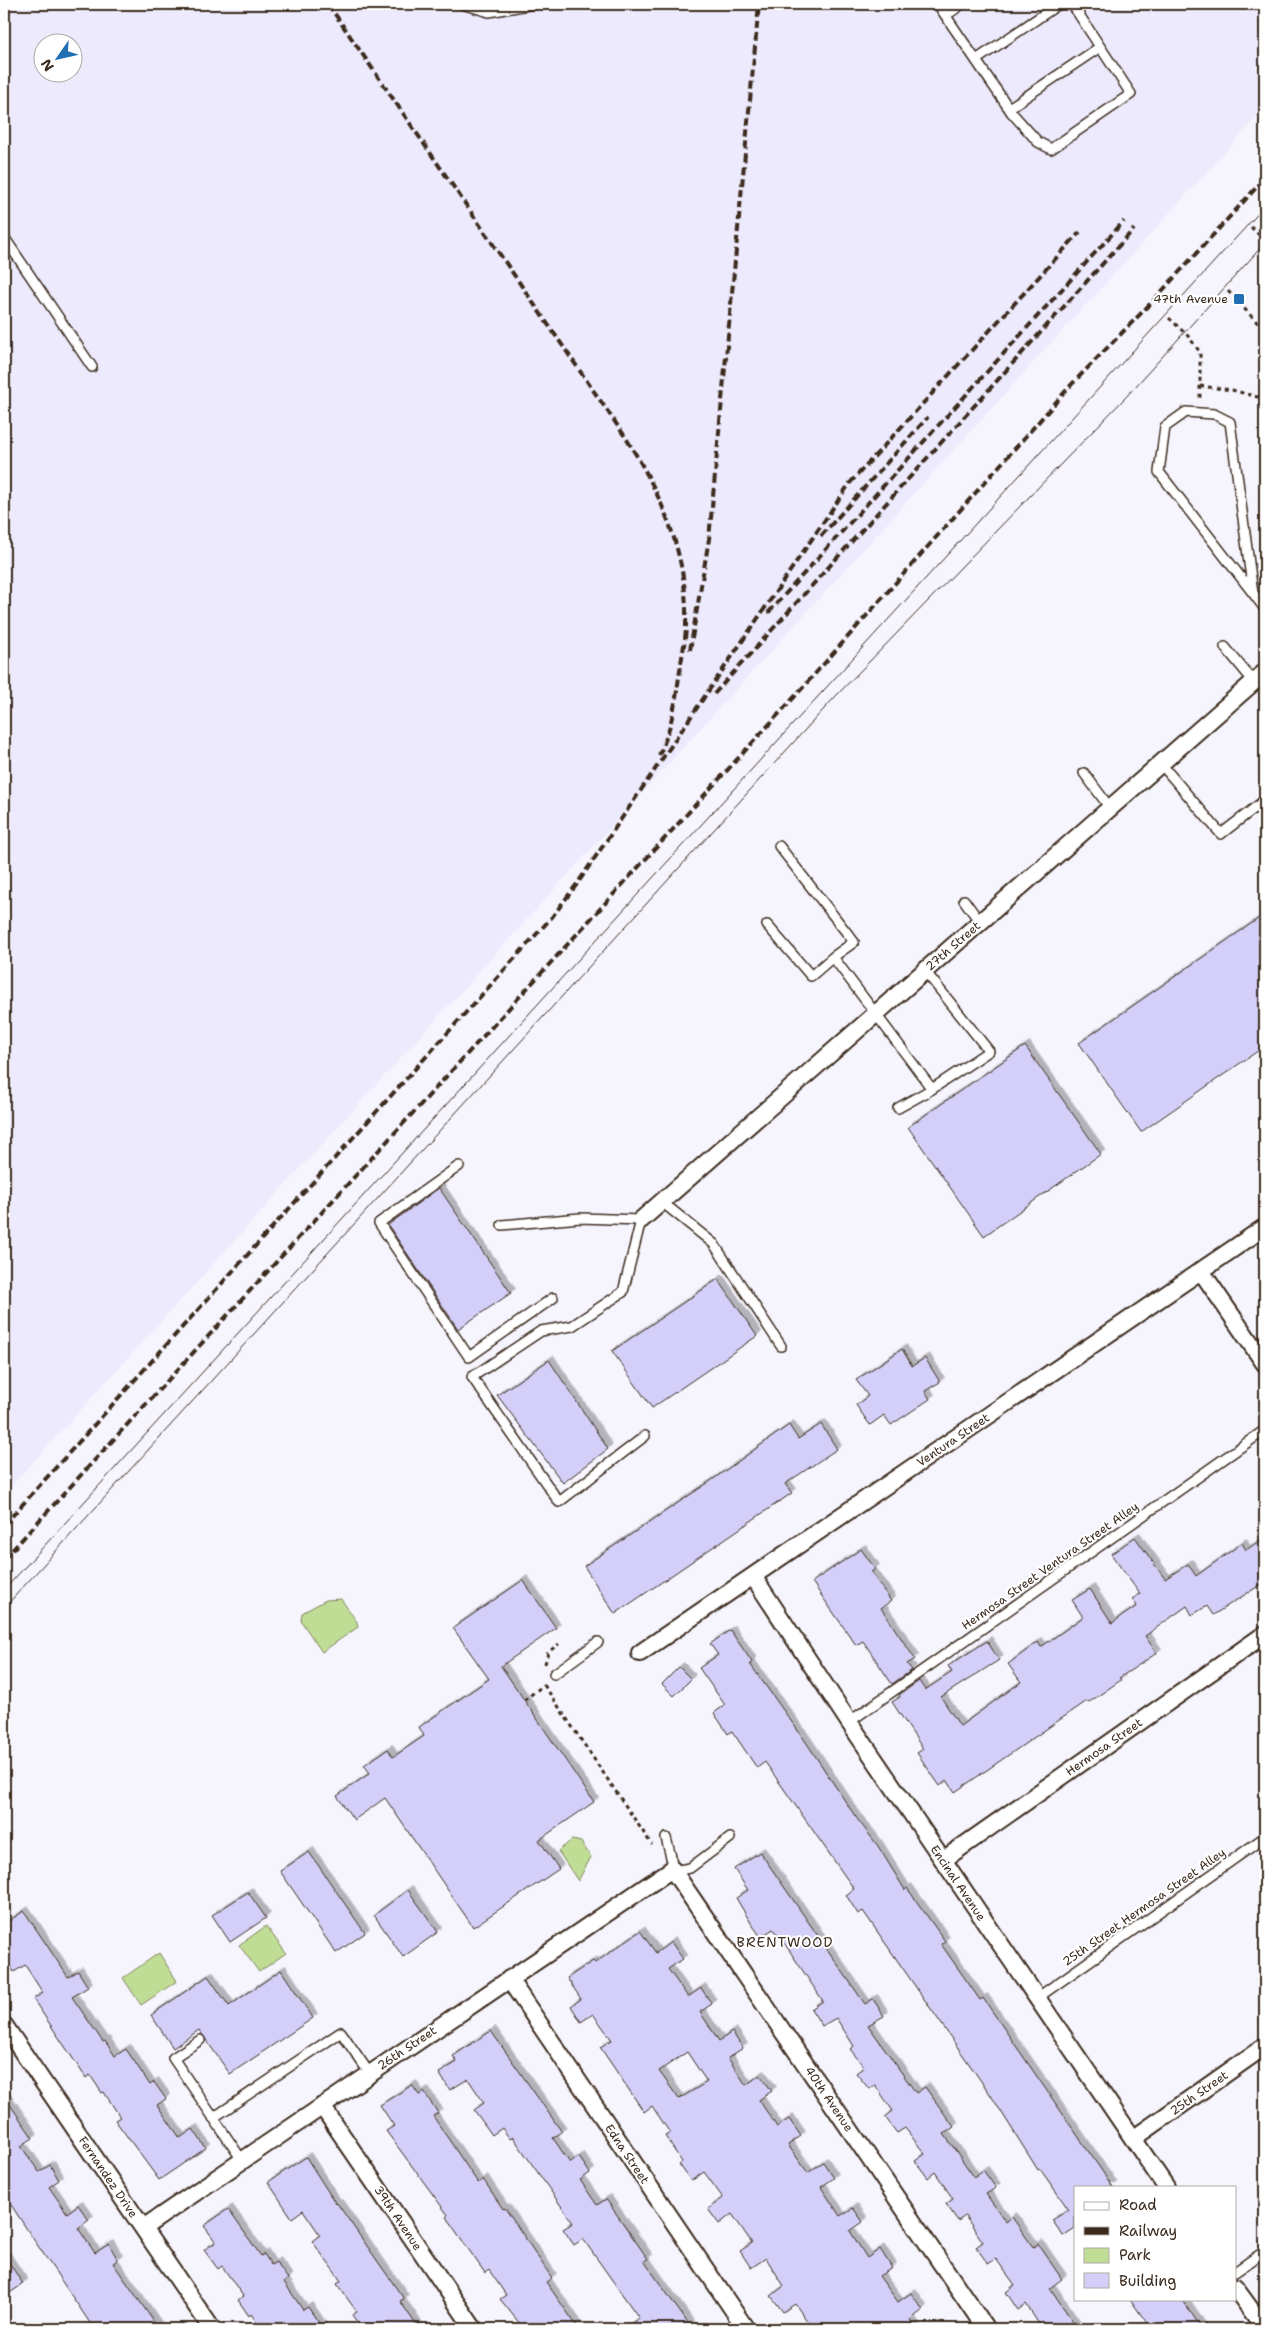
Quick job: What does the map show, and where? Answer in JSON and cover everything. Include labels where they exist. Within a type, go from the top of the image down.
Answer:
[{"type":"street","name":"27th Street","points":[[641,1220],[1260,677]]},
{"type":"street","name":"Ventura Street","points":[[640,1653],[1265,1227]]},
{"type":"street","points":[[1201,1271],[1265,1364]]},
{"type":"street","name":"Encinal Avenue","points":[[753,1576],[849,1722],[1165,2186]]},
{"type":"street","name":"Hermosa Street","points":[[943,1860],[1265,1634]]},
{"type":"street","name":"26th Street","points":[[142,2228],[672,1870]]},
{"type":"street","name":"40th Avenue","points":[[672,1870],[986,2329]]},
{"type":"street","name":"Edna Street","points":[[509,1979],[746,2329]]},
{"type":"street","name":"Fernandez Drive","points":[[4,2025],[212,2329]]},
{"type":"street","name":"25th Street","points":[[1133,2139],[1265,2046]]},
{"type":"street","name":"39th Avenue","points":[[322,2106],[474,2329]]},
{"type":"street","points":[[1236,2289],[1265,2329]]},
{"type":"lane","points":[[462,4],[489,12],[534,4]]},
{"type":"lane","points":[[940,6],[951,12],[962,4]]},
{"type":"lane","points":[[976,60],[1059,4]]},
{"type":"lane","points":[[940,6],[1009,108],[1038,142],[1051,149],[1131,94],[1072,4]]},
{"type":"lane","points":[[1009,108],[1100,47]]},
{"type":"lane","points":[[4,237],[92,367]]},
{"type":"lane","points":[[1253,593],[1230,422],[1214,414],[1186,412],[1165,427],[1159,472],[1265,609]]},
{"type":"lane","points":[[1226,647],[1260,677]]},
{"type":"lane","points":[[1161,764],[1221,834],[1265,800]]},
{"type":"lane","points":[[1084,773],[1110,808]]},
{"type":"lane","points":[[767,925],[810,976],[854,942],[779,846]]},
{"type":"lane","points":[[964,900],[980,922]]},
{"type":"lane","points":[[833,957],[877,1013],[932,1089]]},
{"type":"lane","points":[[898,1108],[932,1089],[988,1051],[925,971]]},
{"type":"lane","points":[[459,1166],[379,1223],[469,1357],[553,1298]]},
{"type":"lane","points":[[662,1202],[714,1244],[781,1346]]},
{"type":"lane","points":[[502,1224],[580,1218],[641,1220],[623,1292],[572,1326],[542,1330],[472,1377],[559,1502],[644,1436]]},
{"type":"lane","name":"Hermosa Street Ventura Street Alley","points":[[849,1722],[1265,1430]]},
{"type":"lane","points":[[554,1674],[598,1642]]},
{"type":"lane","points":[[666,1838],[672,1870],[690,1868],[730,1838]]},
{"type":"lane","name":"25th Street Hermosa Street Alley","points":[[1036,1998],[1265,1838]]},
{"type":"lane","points":[[213,2118],[341,2032],[370,2074]]},
{"type":"lane","points":[[200,2040],[173,2058],[242,2160]]},
{"type":"lane","points":[[1236,2271],[1265,2251]]},
{"type":"path","points":[[1251,228],[1265,241]]},
{"type":"path","points":[[1228,292],[1265,331]]},
{"type":"path","points":[[1168,318],[1188,336],[1200,352],[1200,413]]},
{"type":"path","points":[[1200,386],[1232,390],[1265,398]]},
{"type":"path","points":[[544,1667],[548,1652],[559,1644]]},
{"type":"path","points":[[544,1676],[544,1685],[657,1852]]},
{"type":"path","points":[[524,1700],[544,1685]]},
{"type":"shaded area","points":[[4,4],[1265,4],[1265,108],[4,1494]]},
{"type":"green space","points":[[341,1599],[357,1622],[358,1627],[322,1652],[301,1621],[302,1613],[326,1600]]},
{"type":"green space","points":[[572,1840],[581,1842],[591,1857],[578,1881],[558,1851]]},
{"type":"green space","points":[[266,1926],[286,1953],[259,1972],[239,1945]]},
{"type":"green space","points":[[159,1953],[177,1981],[141,2005],[123,1978]]},
{"type":"building","points":[[1265,914],[1265,1046],[1141,1132],[1079,1043]]},
{"type":"building","points":[[1025,1046],[1101,1154],[984,1236],[908,1127]]},
{"type":"building","points":[[439,1188],[511,1293],[458,1329],[388,1225]]},
{"type":"building","points":[[718,1279],[757,1336],[652,1408],[612,1351]]},
{"type":"building","points":[[902,1349],[912,1366],[925,1358],[940,1382],[925,1391],[930,1399],[891,1425],[884,1415],[870,1425],[856,1405],[868,1396],[856,1380]]},
{"type":"building","points":[[549,1360],[608,1449],[563,1483],[497,1395]]},
{"type":"building","points":[[821,1424],[837,1449],[785,1484],[792,1493],[615,1614],[584,1566],[712,1480],[789,1425],[798,1439]]},
{"type":"building","points":[[1135,1537],[1165,1579],[1188,1564],[1196,1576],[1242,1543],[1246,1550],[1265,1537],[1265,1582],[1213,1615],[1207,1606],[1192,1615],[1187,1606],[1145,1636],[1157,1653],[1119,1678],[1121,1680],[1088,1703],[1087,1701],[955,1792],[947,1780],[940,1786],[917,1753],[923,1749],[892,1702],[919,1681],[925,1690],[952,1672],[948,1666],[987,1641],[999,1660],[941,1697],[960,1726],[1021,1682],[1008,1664],[1038,1642],[1041,1647],[1083,1617],[1072,1600],[1090,1589],[1112,1623],[1137,1606],[1132,1599],[1140,1594],[1111,1554]]},
{"type":"building","points":[[861,1549],[875,1569],[871,1572],[891,1601],[881,1608],[915,1659],[907,1664],[912,1670],[892,1684],[863,1641],[856,1645],[812,1582]]},
{"type":"building","points":[[523,1580],[556,1628],[501,1666],[594,1802],[539,1840],[559,1869],[473,1927],[385,1798],[354,1820],[337,1796],[370,1773],[364,1765],[388,1749],[393,1757],[424,1736],[419,1727],[489,1679],[453,1628]]},
{"type":"building","points":[[730,1630],[752,1662],[750,1664],[804,1739],[855,1816],[878,1846],[905,1890],[907,1888],[945,1941],[941,1944],[980,2000],[983,1998],[1112,2186],[1074,2186],[1074,2229],[1063,2236],[1052,2220],[1069,2210],[1040,2169],[1038,2170],[990,2094],[863,1911],[858,1914],[846,1895],[854,1889],[765,1762],[757,1768],[732,1731],[728,1734],[714,1713],[725,1705],[699,1668],[718,1655],[710,1644]]},
{"type":"building","points":[[679,1667],[691,1679],[674,1696],[662,1684]]},
{"type":"building","points":[[309,1852],[365,1933],[336,1953],[280,1871]]},
{"type":"building","points":[[760,1852],[865,2004],[873,1999],[884,2016],[868,2025],[916,2093],[925,2087],[954,2127],[944,2134],[974,2177],[983,2170],[996,2188],[986,2194],[1006,2222],[1012,2217],[1033,2247],[1038,2244],[1062,2279],[1050,2288],[1078,2329],[1042,2329],[1026,2304],[1018,2310],[1006,2292],[1015,2285],[996,2259],[988,2264],[976,2247],[983,2242],[965,2216],[958,2221],[946,2204],[953,2199],[935,2172],[928,2178],[915,2161],[925,2154],[905,2128],[897,2133],[885,2117],[893,2111],[875,2085],[869,2089],[856,2073],[864,2067],[850,2049],[854,2046],[836,2018],[822,2026],[811,2009],[823,2001],[789,1950],[773,1929],[761,1937],[751,1923],[736,1898],[748,1890],[734,1869]]},
{"type":"building","points":[[408,1890],[438,1932],[403,1957],[374,1915]]},
{"type":"building","points":[[248,1892],[266,1918],[230,1942],[212,1915]]},
{"type":"building","points":[[24,1911],[68,1977],[78,1971],[88,1987],[72,1997],[103,2042],[105,2041],[115,2056],[126,2049],[150,2085],[154,2082],[166,2099],[157,2105],[180,2138],[193,2129],[206,2148],[159,2180],[115,2120],[120,2117],[104,2092],[102,2093],[90,2075],[86,2078],[33,1999],[43,1993],[25,1965],[14,1972],[4,1956],[11,1949],[4,1938],[4,1924]]},
{"type":"building","points":[[640,1931],[656,1953],[671,1942],[683,1959],[668,1969],[688,1997],[701,1988],[712,2004],[700,2012],[719,2041],[732,2032],[743,2048],[728,2058],[746,2085],[760,2075],[772,2091],[759,2100],[777,2127],[789,2119],[801,2136],[788,2145],[808,2173],[823,2162],[834,2178],[821,2187],[840,2216],[853,2208],[863,2222],[850,2231],[867,2258],[880,2249],[892,2268],[879,2276],[898,2302],[911,2293],[923,2310],[910,2320],[916,2329],[813,2329],[795,2304],[783,2312],[771,2296],[784,2286],[766,2258],[751,2268],[740,2251],[752,2243],[732,2214],[719,2224],[708,2209],[723,2198],[704,2172],[691,2181],[679,2164],[682,2162],[665,2136],[670,2133],[652,2106],[644,2112],[600,2047],[612,2040],[593,2014],[581,2022],[571,2006],[581,1999],[567,1978],[593,1961],[595,1963]],"holes":[[[687,2052],[707,2082],[679,2099],[659,2071]]]},
{"type":"building","points":[[281,1970],[313,2018],[230,2074],[199,2030],[173,2048],[151,2015],[208,1976],[229,2006]]},
{"type":"building","points":[[491,2031],[562,2132],[553,2138],[570,2163],[579,2157],[590,2173],[580,2180],[597,2205],[606,2199],[648,2259],[644,2261],[692,2329],[624,2329],[639,2318],[583,2239],[574,2245],[563,2229],[573,2223],[513,2137],[510,2139],[502,2128],[492,2135],[474,2110],[484,2103],[468,2079],[450,2090],[439,2073],[457,2062],[453,2056]]},
{"type":"building","points":[[412,2085],[419,2095],[424,2092],[438,2113],[433,2116],[478,2183],[483,2179],[503,2209],[505,2208],[552,2278],[546,2282],[579,2329],[524,2329],[500,2299],[506,2295],[489,2270],[485,2273],[446,2217],[448,2215],[386,2131],[394,2126],[380,2105]]},
{"type":"building","points":[[4,2096],[33,2138],[21,2146],[39,2172],[50,2165],[59,2180],[49,2187],[67,2213],[78,2205],[89,2220],[78,2228],[95,2253],[109,2244],[118,2260],[113,2263],[159,2329],[94,2329],[32,2237],[4,2194]]},
{"type":"building","points":[[306,2157],[336,2204],[404,2299],[400,2301],[419,2329],[362,2329],[352,2315],[357,2312],[337,2284],[341,2281],[312,2241],[320,2235],[303,2210],[292,2218],[268,2182]]},
{"type":"building","points":[[228,2209],[261,2256],[264,2254],[271,2265],[276,2262],[288,2279],[284,2282],[303,2310],[308,2307],[323,2329],[261,2329],[251,2314],[249,2316],[238,2300],[243,2296],[222,2266],[218,2269],[204,2250],[216,2242],[204,2226]]},
{"type":"building","points":[[4,2255],[23,2284],[4,2297]]},
{"type":"building","points":[[1131,2300],[1183,2300],[1202,2329],[1151,2329]]},
{"type":"tram line","points":[[4,1590],[1265,206]]},
{"type":"tram line","points":[[4,1608],[835,697],[1125,398],[1265,243]]},
{"type":"railway","points":[[328,4],[626,438],[661,504],[670,527],[683,574],[686,624],[673,713],[659,755]]},
{"type":"railway","points":[[690,650],[709,539],[759,4]]},
{"type":"railway","points":[[4,1559],[798,693],[1072,384],[1152,302],[1265,178]]},
{"type":"railway","points":[[768,613],[1124,221]]},
{"type":"railway","points":[[714,694],[1134,229]]},
{"type":"railway","points":[[4,1525],[552,917],[577,884],[850,483],[1080,232]]},
{"type":"railway","points":[[821,536],[928,417]]},
{"type":"place","name":"47th Avenue","points":[[1239,299]]},
{"type":"district","name":"BRENTWOOD","points":[[785,1942]]}]
